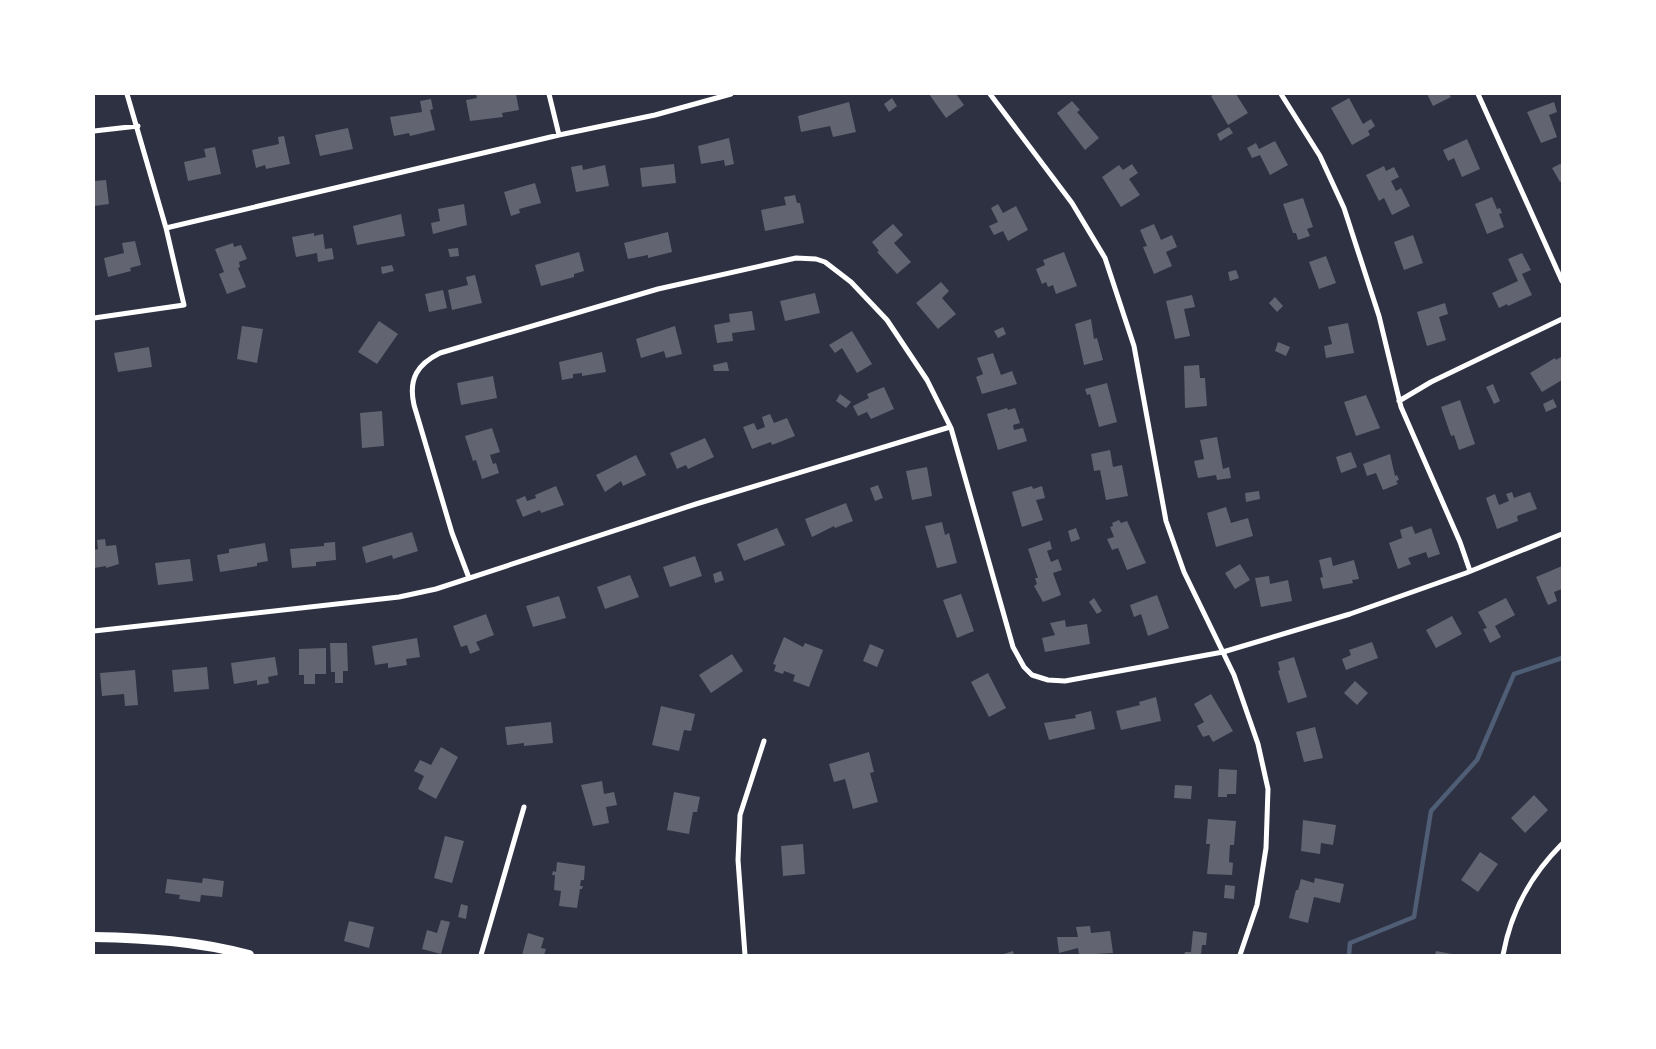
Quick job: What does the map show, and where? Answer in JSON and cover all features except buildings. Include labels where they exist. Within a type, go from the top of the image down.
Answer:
[{"type":"main road","points":[[94,937],[163,939],[226,949],[248,955]]},
{"type":"street","points":[[94,318],[184,305],[166,228],[138,126],[127,94]]},
{"type":"street","points":[[549,94],[559,135]]},
{"type":"street","points":[[166,228],[559,135],[655,115],[731,94]]},
{"type":"street","points":[[990,94],[1072,202],[1105,258],[1134,346],[1166,521],[1184,572],[1234,675],[1258,744],[1268,789],[1266,848],[1257,904],[1240,955]]},
{"type":"street","points":[[1281,94],[1320,156],[1344,208],[1380,316],[1400,401],[1470,572]]},
{"type":"street","points":[[1478,94],[1562,281]]},
{"type":"street","points":[[94,131],[138,126]]},
{"type":"street","points":[[469,578],[452,533],[412,397],[414,380],[421,364],[440,353],[658,289],[796,258],[816,259],[825,262],[851,282],[888,320],[927,380],[950,427],[1013,647],[1024,667],[1032,675],[1048,680],[1081,680],[1223,652],[1350,614],[1470,572],[1562,534]]},
{"type":"street","points":[[1400,401],[1431,382],[1562,319]]},
{"type":"street","points":[[94,631],[399,597],[436,589],[696,504],[950,427]]},
{"type":"street","points":[[746,955],[739,869],[740,815],[764,741]]},
{"type":"street","points":[[481,955],[524,806]]},
{"type":"street","points":[[1503,955],[1509,928],[1527,886],[1540,868],[1562,844]]},
{"type":"waterway","points":[[1349,955],[1350,943],[1414,917],[1431,811],[1477,760],[1514,674],[1562,658]]}]
